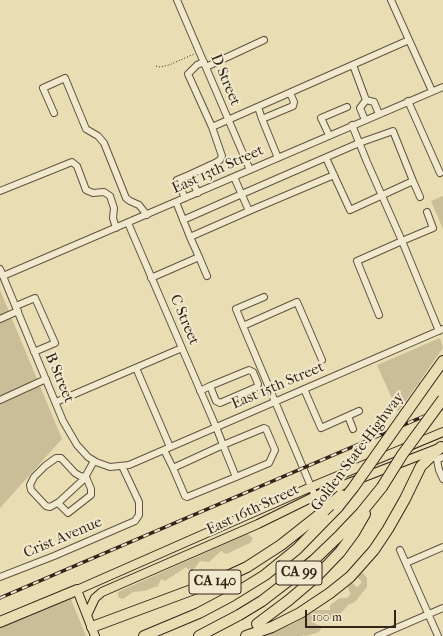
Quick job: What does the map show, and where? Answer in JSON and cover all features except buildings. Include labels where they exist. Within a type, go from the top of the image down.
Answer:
[{"type":"highway","name":"Golden State Highway","points":[[144,636],[199,613],[231,596],[278,565],[297,548],[338,508],[443,361]]},
{"type":"highway","name":"CA 99","points":[[199,636],[262,601],[298,574],[340,536],[382,487],[402,455],[443,399]]},
{"type":"highway","points":[[246,636],[272,627],[300,613],[325,597],[350,576],[374,550],[388,530],[405,500],[421,466],[442,450]]},
{"type":"highway","name":"CA 140","points":[[94,631],[247,568],[281,545],[324,511],[364,473]]},
{"type":"highway","points":[[257,624],[310,581],[340,552],[354,533],[382,487]]},
{"type":"highway","points":[[0,622],[77,590]]},
{"type":"main road","name":"East 16th Street","points":[[77,590],[311,487],[443,432]]},
{"type":"main road","name":"East 16th Street","points":[[87,616],[95,598],[102,592],[258,524],[315,496],[442,450]]},
{"type":"main road","points":[[77,590],[94,631]]},
{"type":"street","name":"D Street","points":[[177,0],[250,170]]},
{"type":"street","points":[[391,0],[432,92]]},
{"type":"street","points":[[186,198],[177,180],[215,163],[220,160],[222,156],[212,127],[188,74],[196,65],[205,64],[264,40]]},
{"type":"street","points":[[212,127],[409,40]]},
{"type":"street","points":[[353,65],[366,100]]},
{"type":"street","points":[[54,113],[43,88],[65,78],[86,129],[98,136],[104,143],[126,198],[139,205],[148,215]]},
{"type":"street","name":"East 13th Street","points":[[3,276],[443,87]]},
{"type":"street","points":[[262,119],[293,106],[294,102],[290,92]]},
{"type":"street","points":[[366,100],[374,102],[379,114]]},
{"type":"street","points":[[365,120],[360,108],[366,100]]},
{"type":"street","points":[[408,102],[440,173]]},
{"type":"street","points":[[258,107],[278,158]]},
{"type":"street","points":[[329,135],[321,118],[347,107]]},
{"type":"street","points":[[352,125],[381,195],[441,330]]},
{"type":"street","points":[[182,220],[359,144],[393,131],[420,197]]},
{"type":"street","points":[[326,158],[350,210],[413,181]]},
{"type":"street","points":[[0,191],[72,162],[77,166],[86,190],[94,193],[104,192],[110,196],[114,208],[113,218],[116,228]]},
{"type":"street","points":[[189,175],[198,193]]},
{"type":"street","points":[[190,237],[334,175]]},
{"type":"street","points":[[234,177],[249,211]]},
{"type":"street","points":[[176,202],[182,220],[206,276]]},
{"type":"street","points":[[379,315],[357,261],[433,228],[427,212]]},
{"type":"street","name":"C Street","points":[[128,223],[236,477]]},
{"type":"street","points":[[152,278],[199,257]]},
{"type":"street","name":"B Street","points":[[0,269],[63,421],[77,445],[94,461],[110,466],[122,466]]},
{"type":"street","points":[[264,297],[236,309],[315,496]]},
{"type":"street","points":[[0,320],[35,298],[55,343],[34,352]]},
{"type":"street","points":[[243,326],[297,302],[322,360]]},
{"type":"street","name":"East 15th Street","points":[[122,466],[441,330]]},
{"type":"street","points":[[56,402],[182,348]]},
{"type":"street","points":[[136,368],[167,448],[173,468],[185,496],[187,497],[269,463],[275,450],[266,429],[264,428],[173,468]]},
{"type":"street","points":[[200,391],[210,386],[249,370],[253,372],[258,384],[257,387],[220,403],[216,401],[210,386]]},
{"type":"street","points":[[0,400],[46,379]]},
{"type":"street","points":[[304,389],[321,428],[359,411]]},
{"type":"street","points":[[348,416],[353,428]]},
{"type":"street","points":[[442,450],[437,460],[443,479]]},
{"type":"street","points":[[86,477],[75,473],[61,458],[56,458],[34,477],[30,485],[31,490],[46,506],[50,506],[59,502],[86,477],[94,461]]},
{"type":"street","name":"Crist Avenue","points":[[0,578],[136,521],[138,515],[138,502],[122,466]]},
{"type":"street","points":[[59,502],[68,513],[92,495],[91,488],[86,477]]},
{"type":"street","points":[[406,564],[443,548]]},
{"type":"street","points":[[400,550],[438,636]]},
{"type":"street","points":[[378,636],[443,608]]},
{"type":"path","points":[[156,66],[160,68],[199,52]]},
{"type":"shaded area","points":[[443,196],[443,229],[431,201]]},
{"type":"shaded area","points":[[0,290],[62,439],[0,508]]},
{"type":"shaded area","points":[[440,338],[443,348],[398,412],[377,365]]},
{"type":"shaded area","points":[[247,534],[253,538],[250,543],[226,554],[221,551],[209,562],[200,561],[195,568],[189,570],[186,567],[165,581],[161,579],[158,586],[144,591],[133,592],[123,599],[118,597],[118,592]]},
{"type":"shaded area","points":[[362,572],[367,578],[367,587],[354,603],[349,604],[341,613],[324,622],[319,620],[314,624],[322,627],[319,632],[306,636],[264,636],[295,623],[316,610],[330,610],[330,605],[340,598],[347,598],[351,594],[348,586],[352,583],[357,587],[362,582],[357,577]]},
{"type":"shaded area","points":[[71,599],[86,636],[0,636],[0,628]]},
{"type":"railway","points":[[0,598],[443,408]]}]
